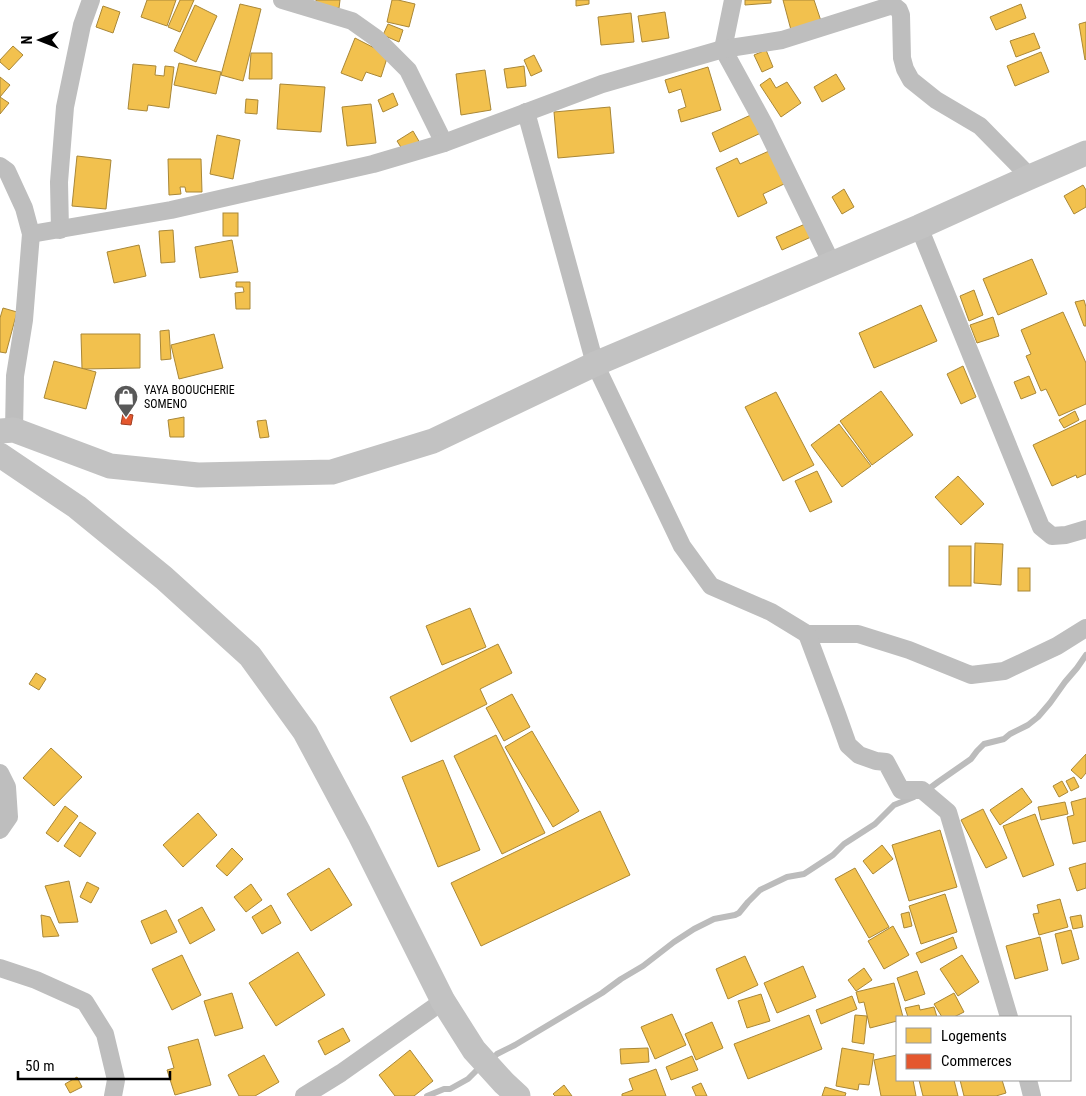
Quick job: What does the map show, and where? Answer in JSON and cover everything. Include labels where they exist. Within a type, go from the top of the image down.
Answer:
[{"type":"street","points":[[60,230],[59,182],[65,107],[82,25],[91,0]]},
{"type":"street","points":[[282,0],[352,21],[376,38],[408,70],[444,143]]},
{"type":"street","points":[[733,0],[723,49],[764,124],[832,264]]},
{"type":"street","points":[[31,234],[171,210],[373,164],[444,143],[602,84],[723,49],[782,40],[893,5],[901,14],[902,58],[911,80],[936,100],[980,126],[1030,177]]},
{"type":"street","points":[[526,112],[595,364],[682,546],[711,586],[772,612],[807,634],[858,634],[909,650],[971,675],[1004,671],[1057,646],[1086,628]]},
{"type":"street","points":[[0,166],[6,171],[24,208],[31,234],[24,320],[7,430],[110,466],[198,475],[332,472],[433,441],[595,364],[919,227],[1086,153]]},
{"type":"street","points":[[919,227],[1041,527],[1052,536],[1086,529]]},
{"type":"street","points":[[0,455],[77,507],[164,578],[250,656],[305,732],[359,833],[443,1001],[474,1050],[518,1096]]},
{"type":"street","points":[[807,634],[848,745],[859,755],[876,761],[886,762],[901,790],[922,790],[948,812],[1009,1016]]},
{"type":"street","points":[[0,773],[7,787],[9,816],[0,830]]},
{"type":"street","points":[[0,968],[36,980],[85,1002],[105,1034],[116,1080],[113,1096]]},
{"type":"street","points":[[304,1096],[341,1073],[443,1001]]},
{"type":"street","points":[[1028,1081],[1032,1096]]},
{"type":"building: Logements","points":[[147,0],[176,0],[167,26],[141,17]]},
{"type":"building: Logements","points":[[180,0],[194,0],[180,32],[168,27]]},
{"type":"building: Logements","points":[[316,0],[340,0],[339,8],[316,7]]},
{"type":"building: Logements","points":[[392,0],[415,4],[409,27],[387,22]]},
{"type":"building: Logements","points":[[576,0],[589,0],[589,4],[576,6]]},
{"type":"building: Logements","points":[[745,0],[771,0],[771,3],[745,5]]},
{"type":"building: Logements","points":[[783,0],[814,0],[821,21],[791,30]]},
{"type":"building: Logements","points":[[240,4],[261,9],[243,81],[221,75]]},
{"type":"building: Logements","points":[[1021,4],[1026,18],[996,30],[990,17]]},
{"type":"building: Logements","points":[[195,5],[217,16],[196,62],[174,51]]},
{"type":"building: Logements","points":[[103,6],[120,12],[113,33],[96,27]]},
{"type":"building: Logements","points":[[665,12],[669,38],[642,42],[638,16]]},
{"type":"building: Logements","points":[[631,13],[634,42],[601,45],[598,17]]},
{"type":"building: Logements","points":[[1086,22],[1086,59],[1085,60],[1079,24]]},
{"type":"building: Logements","points":[[388,24],[403,30],[399,42],[383,35]]},
{"type":"building: Logements","points":[[1034,33],[1040,48],[1016,57],[1010,41]]},
{"type":"building: Logements","points":[[355,38],[388,55],[381,77],[366,72],[362,81],[341,73]]},
{"type":"building: Logements","points":[[13,46],[23,55],[9,70],[0,60]]},
{"type":"building: Logements","points":[[766,50],[773,67],[762,72],[754,55]]},
{"type":"building: Logements","points":[[1041,52],[1049,72],[1015,86],[1007,66]]},
{"type":"building: Logements","points":[[251,53],[272,53],[272,79],[249,79]]},
{"type":"building: Logements","points":[[534,55],[542,71],[531,76],[524,60]]},
{"type":"building: Logements","points":[[179,63],[221,72],[216,94],[174,85]]},
{"type":"building: Logements","points":[[133,64],[156,66],[155,75],[164,76],[165,66],[174,67],[169,108],[148,105],[147,111],[128,109]]},
{"type":"building: Logements","points":[[524,66],[526,86],[507,88],[504,69]]},
{"type":"building: Logements","points":[[708,67],[721,110],[681,122],[678,110],[686,107],[681,89],[669,93],[665,80]]},
{"type":"building: Logements","points":[[485,70],[491,110],[461,115],[456,74]]},
{"type":"building: Logements","points":[[836,74],[845,89],[822,102],[814,87]]},
{"type":"building: Logements","points":[[0,77],[10,85],[0,97]]},
{"type":"building: Logements","points":[[770,78],[776,88],[787,82],[801,103],[781,117],[760,85]]},
{"type":"building: Logements","points":[[280,84],[325,87],[321,132],[277,129]]},
{"type":"building: Logements","points":[[393,93],[398,105],[383,112],[378,100]]},
{"type":"building: Logements","points":[[0,97],[9,103],[0,114]]},
{"type":"building: Logements","points":[[246,99],[258,100],[257,114],[245,113]]},
{"type":"building: Logements","points":[[371,104],[376,143],[347,146],[342,107]]},
{"type":"building: Logements","points":[[610,107],[614,153],[558,158],[554,112]]},
{"type":"building: Logements","points":[[755,113],[763,132],[720,152],[712,133]]},
{"type":"building: Logements","points":[[413,131],[420,143],[404,152],[397,141]]},
{"type":"building: Logements","points":[[217,135],[240,140],[233,179],[210,174]]},
{"type":"building: Logements","points":[[769,151],[784,184],[763,194],[767,203],[738,217],[716,168],[737,158],[740,164]]},
{"type":"building: Logements","points":[[77,156],[111,160],[106,209],[72,206]]},
{"type":"building: Logements","points":[[168,159],[201,159],[202,192],[186,192],[185,187],[180,187],[181,194],[169,195]]},
{"type":"building: Logements","points":[[1083,185],[1086,190],[1086,207],[1074,214],[1064,196]]},
{"type":"building: Logements","points":[[844,189],[854,207],[842,214],[832,197]]},
{"type":"building: Logements","points":[[223,213],[238,213],[238,236],[223,236]]},
{"type":"building: Logements","points":[[805,224],[811,237],[782,250],[776,237]]},
{"type":"building: Logements","points":[[173,230],[175,262],[161,263],[159,231]]},
{"type":"building: Logements","points":[[232,240],[238,272],[200,278],[195,247]]},
{"type":"building: Logements","points":[[139,245],[146,276],[114,283],[107,252]]},
{"type":"building: Logements","points":[[1032,259],[1047,294],[998,315],[983,279]]},
{"type":"building: Logements","points":[[236,282],[250,282],[250,309],[236,309],[235,293],[244,292],[243,287],[236,287]]},
{"type":"building: Logements","points":[[974,290],[983,315],[969,321],[960,296]]},
{"type":"building: Logements","points":[[1084,300],[1086,326],[1084,326],[1075,302]]},
{"type":"building: Logements","points":[[921,305],[937,341],[874,368],[859,333]]},
{"type":"building: Logements","points":[[3,308],[17,312],[6,353],[0,352],[0,318]]},
{"type":"building: Logements","points":[[1063,312],[1086,363],[1086,404],[1059,416],[1046,389],[1041,391],[1026,356],[1031,354],[1021,330]]},
{"type":"building: Logements","points":[[993,317],[999,336],[977,343],[970,325]]},
{"type":"building: Logements","points":[[169,330],[171,359],[161,360],[160,331]]},
{"type":"building: Logements","points":[[81,334],[140,334],[140,368],[82,369]]},
{"type":"building: Logements","points":[[214,334],[223,368],[179,379],[171,345]]},
{"type":"building: Logements","points":[[54,361],[96,372],[86,409],[44,398]]},
{"type":"building: Logements","points":[[963,366],[976,397],[961,404],[947,374]]},
{"type":"building: Logements","points":[[1029,376],[1036,393],[1021,399],[1014,382]]},
{"type":"building: Logements","points":[[881,391],[913,435],[872,465],[840,421]]},
{"type":"building: Logements","points":[[776,392],[814,465],[783,481],[745,407]]},
{"type":"building: Logements","points":[[1075,411],[1079,420],[1064,428],[1059,420]]},
{"type":"building: Logements","points":[[184,417],[184,437],[170,437],[168,420]]},
{"type":"building: Logements","points":[[266,420],[269,437],[260,438],[257,421]]},
{"type":"building: Logements","points":[[1086,420],[1086,474],[1077,478],[1076,475],[1052,486],[1033,445]]},
{"type":"building: Logements","points":[[839,424],[871,466],[842,487],[811,445]]},
{"type":"building: Logements","points":[[817,471],[832,502],[810,512],[795,481]]},
{"type":"building: Logements","points":[[958,476],[984,504],[961,525],[935,497]]},
{"type":"building: Logements","points":[[975,543],[1003,544],[1001,585],[974,583]]},
{"type":"building: Logements","points":[[949,546],[971,546],[971,586],[949,586]]},
{"type":"building: Logements","points":[[1018,568],[1030,568],[1030,591],[1018,591]]},
{"type":"building: Logements","points":[[470,608],[486,647],[442,665],[426,626]]},
{"type":"building: Logements","points":[[498,644],[512,673],[480,689],[487,704],[411,742],[390,697]]},
{"type":"building: Logements","points":[[36,673],[46,679],[39,690],[29,684]]},
{"type":"building: Logements","points":[[512,694],[530,727],[504,741],[486,708]]},
{"type":"building: Logements","points":[[532,731],[579,811],[553,827],[505,747]]},
{"type":"building: Logements","points":[[496,735],[545,833],[502,854],[454,756]]},
{"type":"building: Logements","points":[[51,748],[82,777],[54,806],[23,778]]},
{"type":"building: Logements","points":[[1086,754],[1086,773],[1081,779],[1071,770]]},
{"type":"building: Logements","points":[[443,760],[480,850],[438,867],[402,777]]},
{"type":"building: Logements","points":[[1074,777],[1079,787],[1071,791],[1066,781]]},
{"type":"building: Logements","points":[[1062,781],[1068,792],[1059,797],[1053,786]]},
{"type":"building: Logements","points":[[1022,788],[1032,802],[1000,825],[990,810]]},
{"type":"building: Logements","points":[[1086,798],[1086,841],[1073,844],[1067,817],[1074,815],[1071,802]]},
{"type":"building: Logements","points":[[1065,802],[1068,814],[1041,820],[1038,807]]},
{"type":"building: Logements","points":[[65,806],[78,816],[58,842],[46,833]]},
{"type":"building: Logements","points":[[983,809],[1007,858],[986,868],[961,820]]},
{"type":"building: Logements","points":[[600,811],[630,875],[481,946],[451,883]]},
{"type":"building: Logements","points":[[198,813],[217,835],[183,867],[163,845]]},
{"type":"building: Logements","points":[[1035,814],[1054,865],[1023,877],[1003,826]]},
{"type":"building: Logements","points":[[80,822],[96,833],[80,857],[64,846]]},
{"type":"building: Logements","points":[[940,830],[957,887],[909,901],[892,845]]},
{"type":"building: Logements","points":[[882,845],[893,859],[873,874],[863,861]]},
{"type":"building: Logements","points":[[232,848],[243,859],[227,876],[216,866]]},
{"type":"building: Logements","points":[[1086,863],[1086,888],[1077,891],[1069,868]]},
{"type":"building: Logements","points":[[329,868],[352,905],[311,931],[287,894]]},
{"type":"building: Logements","points":[[855,868],[889,927],[869,938],[835,879]]},
{"type":"building: Logements","points":[[69,881],[78,922],[59,923],[45,886]]},
{"type":"building: Logements","points":[[87,882],[99,888],[91,903],[80,897]]},
{"type":"building: Logements","points":[[251,884],[262,900],[246,912],[234,897]]},
{"type":"building: Logements","points":[[945,894],[957,932],[921,944],[909,906]]},
{"type":"building: Logements","points":[[1060,899],[1068,927],[1039,935],[1033,914],[1039,913],[1037,905]]},
{"type":"building: Logements","points":[[271,905],[281,923],[262,934],[252,917]]},
{"type":"building: Logements","points":[[202,907],[215,930],[190,944],[178,920]]},
{"type":"building: Logements","points":[[166,910],[177,932],[151,944],[141,921]]},
{"type":"building: Logements","points":[[909,912],[912,926],[904,928],[901,914]]},
{"type":"building: Logements","points":[[41,915],[50,917],[59,936],[43,937]]},
{"type":"building: Logements","points":[[1081,915],[1083,927],[1073,929],[1070,917]]},
{"type":"building: Logements","points":[[893,926],[909,955],[884,969],[868,941]]},
{"type":"building: Logements","points":[[1071,930],[1079,959],[1062,964],[1055,934]]},
{"type":"building: Logements","points":[[953,937],[957,948],[921,963],[916,953]]},
{"type":"building: Logements","points":[[1040,937],[1048,970],[1015,979],[1006,946]]},
{"type":"building: Logements","points":[[298,952],[325,995],[276,1026],[249,983]]},
{"type":"building: Logements","points":[[182,955],[201,995],[172,1010],[152,969]]},
{"type":"building: Logements","points":[[962,955],[979,982],[958,996],[940,969]]},
{"type":"building: Logements","points":[[745,956],[758,985],[728,999],[716,969]]},
{"type":"building: Logements","points":[[803,966],[816,997],[777,1013],[764,983]]},
{"type":"building: Logements","points":[[864,968],[872,980],[856,991],[848,980]]},
{"type":"building: Logements","points":[[917,971],[925,994],[905,1001],[897,978]]},
{"type":"building: Logements","points":[[894,983],[903,1016],[896,1016],[896,1021],[870,1028],[864,1002],[859,1003],[856,992]]},
{"type":"building: Logements","points":[[232,993],[243,1028],[215,1036],[204,1001]]},
{"type":"building: Logements","points":[[954,993],[964,1012],[956,1016],[941,1016],[934,1004]]},
{"type":"building: Logements","points":[[761,994],[770,1021],[747,1028],[738,1001]]},
{"type":"building: Logements","points":[[852,996],[857,1009],[821,1024],[816,1010]]},
{"type":"building: Logements","points":[[919,1005],[920,1010],[934,1007],[937,1016],[908,1016],[905,1008]]},
{"type":"building: Logements","points":[[672,1014],[686,1045],[655,1059],[641,1027]]},
{"type":"building: Logements","points":[[809,1015],[822,1049],[748,1079],[734,1044]]},
{"type":"building: Logements","points":[[855,1015],[867,1016],[864,1044],[852,1042]]},
{"type":"building: Logements","points":[[712,1022],[723,1048],[696,1060],[685,1034]]},
{"type":"building: Logements","points":[[343,1028],[350,1041],[325,1055],[318,1041]]},
{"type":"building: Logements","points":[[198,1039],[211,1085],[175,1095],[167,1070],[174,1068],[168,1047]]},
{"type":"building: Logements","points":[[648,1048],[649,1062],[621,1064],[620,1049]]},
{"type":"building: Logements","points":[[842,1048],[874,1054],[869,1085],[859,1084],[858,1090],[836,1086]]},
{"type":"building: Logements","points":[[410,1050],[433,1081],[414,1096],[395,1096],[379,1075]]},
{"type":"building: Logements","points":[[264,1055],[279,1082],[255,1096],[239,1096],[228,1075]]},
{"type":"building: Logements","points":[[896,1055],[896,1081],[913,1081],[916,1096],[881,1096],[874,1060]]},
{"type":"building: Logements","points":[[692,1056],[698,1070],[671,1080],[666,1067]]},
{"type":"building: Logements","points":[[656,1069],[666,1096],[622,1096],[622,1094],[633,1090],[629,1079]]},
{"type":"building: Logements","points":[[77,1077],[82,1087],[70,1093],[65,1084]]},
{"type":"building: Logements","points":[[919,1081],[954,1081],[958,1096],[923,1096]]},
{"type":"building: Logements","points":[[960,1081],[1002,1081],[1006,1093],[996,1096],[964,1096]]},
{"type":"building: Logements","points":[[701,1083],[707,1096],[696,1096],[692,1087]]},
{"type":"building: Logements","points":[[564,1085],[572,1096],[555,1096],[553,1094]]},
{"type":"building: Logements","points":[[825,1087],[846,1093],[845,1096],[822,1096]]},
{"type":"building: Commerces","points":[[123,413],[133,415],[131,425],[121,424]]},
{"type":"waterway","points":[[926,791],[971,759],[984,744],[1004,739],[1038,717],[1086,655]]},
{"type":"waterway","points":[[491,1060],[497,1054],[602,993],[694,929],[714,919],[735,915],[760,890],[787,877],[804,874],[875,824],[894,805],[914,797]]},
{"type":"waterway","points":[[427,1096],[444,1089],[450,1089],[468,1079],[483,1066]]},
{"type":"place","name":"YAYA BOOUCHERIE SOMENO","points":[[126,418]]}]
